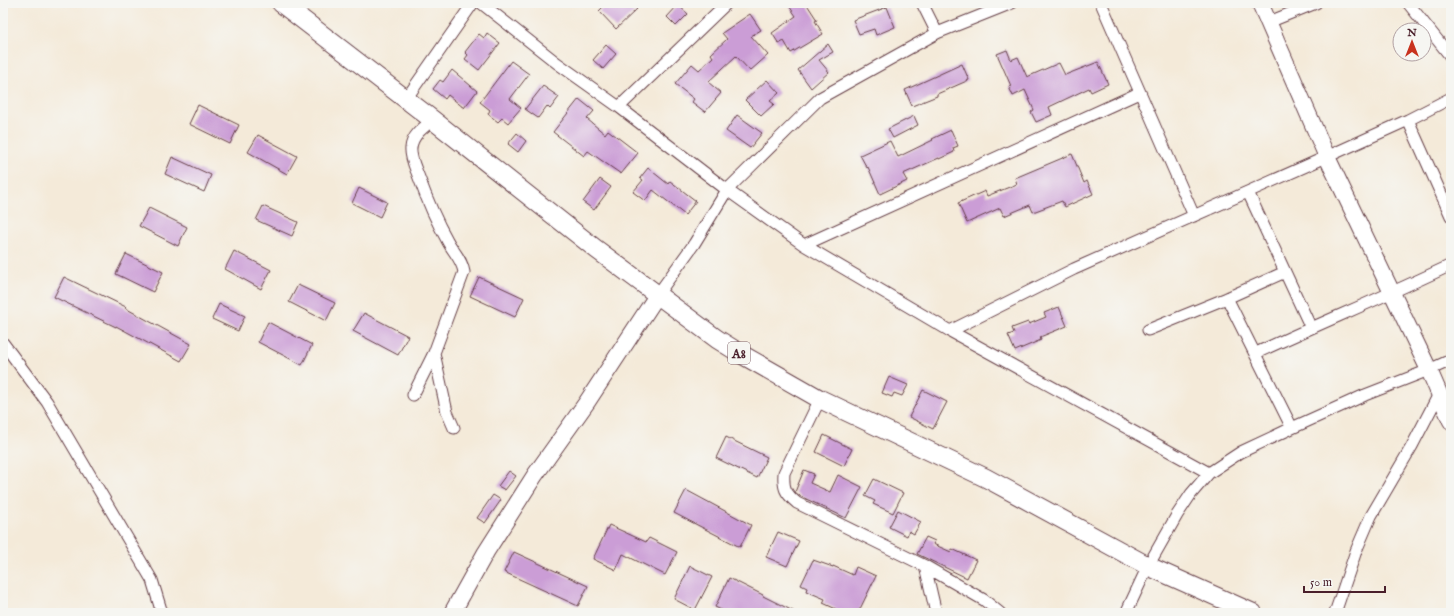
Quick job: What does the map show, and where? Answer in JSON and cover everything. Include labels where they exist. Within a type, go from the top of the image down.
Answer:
[{"type":"main road","name":"A8","points":[[281,3],[433,120],[596,249],[717,339],[820,399],[986,478],[1148,566],[1253,613]]},
{"type":"street","points":[[406,99],[473,3]]},
{"type":"street","points":[[481,3],[727,190],[804,245],[950,331],[1209,473]]},
{"type":"street","points":[[619,107],[727,3]]},
{"type":"street","points":[[922,3],[937,33]]},
{"type":"street","points":[[452,613],[486,552],[535,475],[658,294],[694,244],[727,190],[820,98],[937,33],[1012,3]]},
{"type":"street","points":[[1101,3],[1194,216]]},
{"type":"street","points":[[1260,3],[1327,157],[1429,370],[1451,421]]},
{"type":"street","points":[[1269,22],[1316,3]]},
{"type":"street","points":[[1408,3],[1451,57]]},
{"type":"street","points":[[804,245],[1139,93]]},
{"type":"street","points":[[950,331],[1074,269],[1327,157],[1408,120],[1451,98]]},
{"type":"street","points":[[413,395],[434,353],[464,272],[463,265],[447,241],[429,205],[412,159],[411,148],[414,138],[420,130],[433,120]]},
{"type":"street","points":[[1408,120],[1447,196],[1451,216]]},
{"type":"street","points":[[1248,192],[1310,328]]},
{"type":"street","points":[[1256,353],[1392,293],[1451,265]]},
{"type":"street","points":[[1148,330],[1227,298],[1285,272]]},
{"type":"street","points":[[1227,298],[1256,353],[1292,428]]},
{"type":"street","points":[[3,343],[47,402],[152,580],[162,613]]},
{"type":"street","points":[[434,353],[447,412],[454,428]]},
{"type":"street","points":[[1126,613],[1148,566],[1177,515],[1191,494],[1209,473],[1241,452],[1292,428],[1365,395],[1451,360]]},
{"type":"street","points":[[1335,613],[1356,551],[1371,516],[1412,446],[1439,394]]},
{"type":"street","points":[[820,399],[784,473],[783,484],[788,495],[797,503],[925,566],[984,600],[1000,613]]},
{"type":"street","points":[[925,566],[936,613]]},
{"type":"building","points":[[607,3],[631,3],[637,9],[616,29],[599,11]]},
{"type":"building","points":[[787,3],[806,3],[817,20],[815,21],[823,34],[791,53],[784,41],[779,44],[772,33],[796,16]]},
{"type":"building","points":[[678,5],[688,14],[676,26],[667,17]]},
{"type":"building","points":[[887,7],[895,27],[876,35],[874,29],[859,34],[853,20]]},
{"type":"building","points":[[750,14],[761,30],[751,36],[768,55],[750,71],[736,56],[708,82],[721,93],[705,112],[692,102],[694,99],[675,84],[692,64],[699,70],[713,57],[711,54],[727,39],[722,33]]},
{"type":"building","points":[[487,33],[500,43],[479,70],[465,59],[468,55],[465,52],[479,34],[484,38]]},
{"type":"building","points":[[828,44],[833,52],[819,60],[829,72],[811,88],[798,70]]},
{"type":"building","points":[[606,45],[616,54],[603,69],[593,60]]},
{"type":"building","points":[[1007,50],[1011,60],[1018,57],[1027,77],[1059,63],[1065,75],[1098,62],[1108,84],[1091,92],[1089,88],[1049,107],[1052,115],[1036,122],[1031,112],[1034,110],[1025,90],[1013,96],[1009,87],[1011,86],[997,54]]},
{"type":"building","points":[[511,61],[529,74],[510,99],[521,108],[508,123],[502,118],[498,122],[488,114],[490,110],[480,102]]},
{"type":"building","points":[[962,64],[969,80],[937,94],[937,96],[912,106],[905,90]]},
{"type":"building","points":[[452,70],[477,91],[464,108],[448,95],[445,99],[433,89],[440,80],[443,82]]},
{"type":"building","points":[[767,80],[779,93],[770,101],[774,104],[761,116],[745,100]]},
{"type":"building","points":[[543,86],[559,97],[550,109],[547,106],[538,118],[525,109]]},
{"type":"building","points":[[579,99],[594,111],[587,119],[605,134],[608,130],[638,153],[621,174],[588,151],[584,156],[553,132]]},
{"type":"building","points":[[198,105],[239,125],[230,144],[189,124]]},
{"type":"building","points":[[737,115],[762,133],[750,148],[726,131]]},
{"type":"building","points":[[914,116],[918,125],[893,138],[888,129]]},
{"type":"building","points":[[951,130],[958,146],[953,148],[954,152],[903,174],[907,181],[880,194],[868,167],[867,168],[860,155],[890,141],[898,157]]},
{"type":"building","points":[[517,133],[526,141],[518,152],[508,144]]},
{"type":"building","points":[[258,135],[297,156],[287,174],[248,152]]},
{"type":"building","points":[[1072,154],[1084,183],[1087,181],[1093,194],[1065,207],[1062,201],[1033,212],[1030,205],[1004,216],[1000,208],[967,223],[958,203],[985,191],[987,196],[1017,184],[1015,178]]},
{"type":"building","points":[[172,157],[211,175],[204,192],[165,174]]},
{"type":"building","points":[[648,168],[668,184],[670,181],[696,201],[685,215],[653,190],[645,201],[633,192],[643,180],[640,178]]},
{"type":"building","points":[[600,179],[611,187],[594,210],[583,202]]},
{"type":"building","points":[[359,188],[387,202],[380,217],[352,203]]},
{"type":"building","points":[[263,206],[298,222],[292,236],[256,220]]},
{"type":"building","points":[[149,208],[187,227],[178,246],[139,226]]},
{"type":"building","points":[[234,251],[271,270],[261,289],[225,269]]},
{"type":"building","points":[[126,254],[163,272],[153,292],[116,274]]},
{"type":"building","points":[[64,277],[126,307],[125,308],[191,344],[181,361],[116,326],[54,297]]},
{"type":"building","points":[[479,277],[524,298],[515,317],[470,296]]},
{"type":"building","points":[[298,285],[335,303],[326,321],[289,302]]},
{"type":"building","points":[[219,304],[245,316],[238,331],[212,319]]},
{"type":"building","points":[[1059,307],[1067,326],[1040,337],[1041,340],[1015,351],[1008,335],[1014,333],[1012,328],[1028,322],[1029,324],[1046,317],[1044,313]]},
{"type":"building","points":[[364,313],[408,336],[398,355],[353,331]]},
{"type":"building","points":[[268,322],[312,345],[302,365],[258,342]]},
{"type":"building","points":[[889,377],[908,385],[902,396],[894,393],[892,397],[882,393]]},
{"type":"building","points":[[923,390],[947,402],[933,429],[909,417]]},
{"type":"building","points":[[824,435],[852,449],[844,466],[816,452]]},
{"type":"building","points":[[726,437],[767,457],[757,478],[716,458]]},
{"type":"building","points":[[804,470],[814,474],[810,483],[830,492],[838,475],[862,487],[846,518],[800,496],[795,492]]},
{"type":"building","points":[[509,471],[516,476],[505,490],[498,486]]},
{"type":"building","points":[[874,479],[903,493],[893,513],[873,504],[875,501],[865,496]]},
{"type":"building","points":[[686,490],[751,525],[740,547],[674,513]]},
{"type":"building","points":[[493,495],[501,500],[485,523],[477,518]]},
{"type":"building","points":[[898,510],[921,522],[914,534],[909,531],[907,536],[889,527]]},
{"type":"building","points":[[609,525],[646,542],[649,538],[677,552],[665,575],[623,554],[616,570],[593,559]]},
{"type":"building","points":[[778,532],[799,541],[787,566],[766,557]]},
{"type":"building","points":[[926,537],[935,541],[933,544],[951,552],[952,549],[976,560],[967,578],[917,554]]},
{"type":"building","points":[[514,552],[588,586],[578,606],[504,572]]},
{"type":"building","points":[[813,560],[833,566],[853,575],[856,567],[876,576],[858,613],[834,613],[836,609],[823,603],[825,599],[806,591],[807,588],[801,585]]},
{"type":"building","points":[[690,566],[712,577],[695,610],[674,599]]},
{"type":"building","points":[[729,578],[797,613],[728,613],[715,607]]}]
